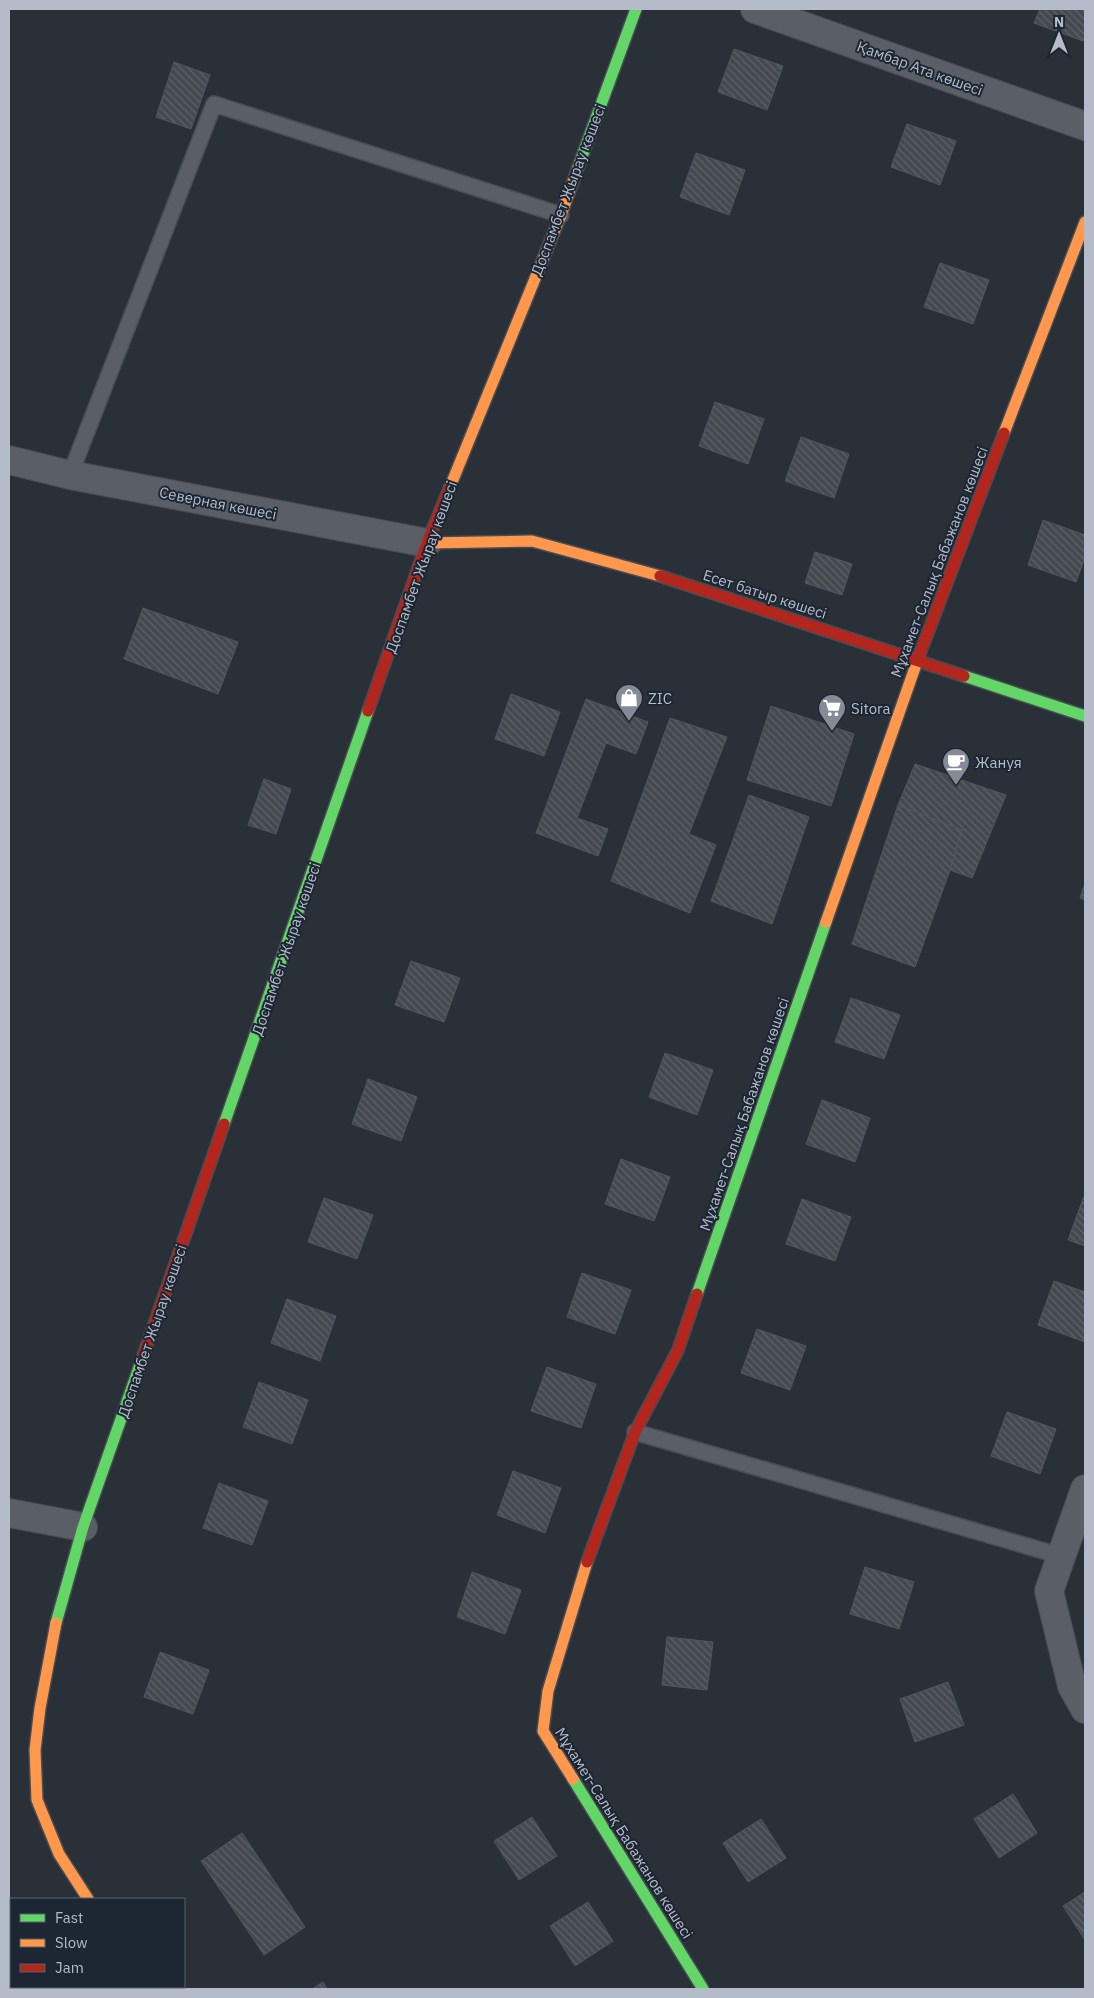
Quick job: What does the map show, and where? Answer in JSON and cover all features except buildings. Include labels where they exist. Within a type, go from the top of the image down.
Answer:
[{"type":"street","name":"Доспамбет Жырау көшесі","points":[[87,1898],[59,1854],[37,1800],[35,1750],[40,1708],[58,1612],[83,1527],[427,543],[561,214],[636,9]]},
{"type":"street","name":"Қамбар Ата көшесі","points":[[755,9],[1085,126]]},
{"type":"street","name":"Мұхамет-Салық Бабажанов көшесі","points":[[703,1989],[542,1731],[548,1691],[580,1580],[635,1432],[678,1350],[917,660],[1085,222]]},
{"type":"street","name":"Северная көшесі","points":[[9,460],[70,475],[427,543]]},
{"type":"street","name":"Есет батыр көшесі","points":[[427,543],[532,541],[655,574],[1085,716]]},
{"type":"street","points":[[1085,1489],[1049,1591],[1072,1686],[1085,1709]]},
{"type":"street","points":[[9,1514],[83,1527]]},
{"type":"lane","points":[[70,475],[214,104],[561,214]]},
{"type":"lane","points":[[635,1432],[1061,1556]]},
{"type":"traffic: fast","points":[[580,162],[636,9]]},
{"type":"traffic: fast","points":[[964,676],[1085,716]]},
{"type":"traffic: fast","points":[[224,1124],[368,711]]},
{"type":"traffic: fast","points":[[697,1294],[826,922]]},
{"type":"traffic: fast","points":[[56,1623],[83,1527],[141,1362]]},
{"type":"traffic: fast","points":[[573,1779],[703,1989]]},
{"type":"traffic: slow","points":[[450,487],[561,215],[580,162]]},
{"type":"traffic: slow","points":[[1004,433],[1085,222]]},
{"type":"traffic: slow","points":[[427,543],[532,541],[660,576]]},
{"type":"traffic: slow","points":[[826,922],[919,656]]},
{"type":"traffic: slow","points":[[573,1779],[543,1731],[548,1691],[587,1562]]},
{"type":"traffic: slow","points":[[56,1623],[40,1708],[35,1750],[37,1800],[59,1854],[87,1898]]},
{"type":"traffic: jam","points":[[919,656],[1004,433]]},
{"type":"traffic: jam","points":[[368,711],[427,543],[450,487]]},
{"type":"traffic: jam","points":[[660,576],[964,676]]},
{"type":"traffic: jam","points":[[141,1362],[224,1124]]},
{"type":"traffic: jam","points":[[587,1562],[635,1432],[678,1350],[697,1294]]},
{"type":"place","name":"ZIC","points":[[629,722]]},
{"type":"place","name":"Sitora","points":[[832,732]]},
{"type":"place","name":"Жануя","points":[[956,786]]}]
